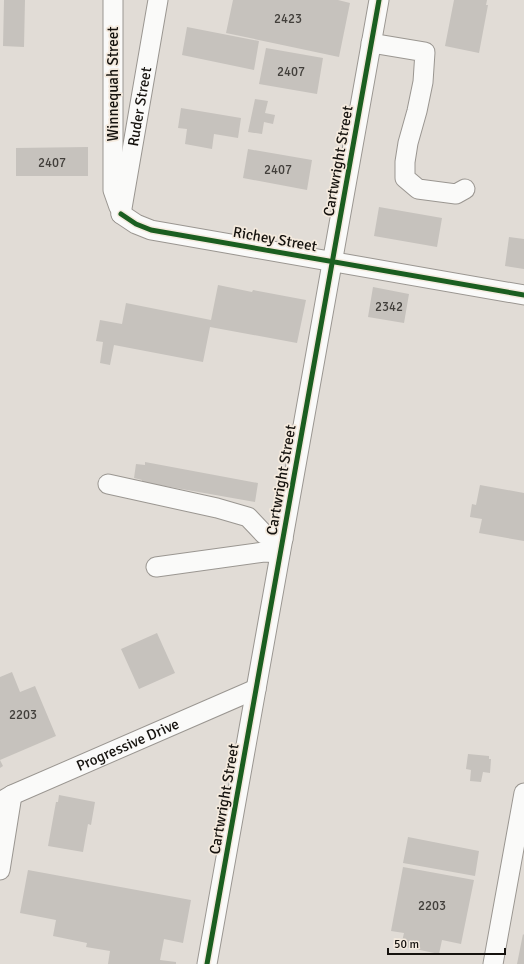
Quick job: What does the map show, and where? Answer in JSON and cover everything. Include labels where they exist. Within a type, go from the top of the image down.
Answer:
[{"type":"street","name":"Winnequah Street","points":[[113,0],[113,190],[121,214]]},
{"type":"street","name":"Ruder Street","points":[[121,214],[158,0]]},
{"type":"street","name":"Cartwright Street","points":[[207,964],[379,0]]},
{"type":"street","points":[[371,43],[425,52],[423,82],[408,143],[405,162],[405,178],[418,189],[456,194],[465,190]]},
{"type":"street","name":"Richey Street","points":[[121,214],[136,224],[151,230],[524,295]]},
{"type":"street","points":[[108,484],[217,508],[248,517],[264,534],[281,546]]},
{"type":"street","points":[[156,567],[264,552],[281,546]]},
{"type":"street","name":"Progressive Drive","points":[[6,798],[256,689]]},
{"type":"street","points":[[493,964],[524,792]]},
{"type":"street","points":[[0,870],[6,798]]},
{"type":"building","points":[[4,0],[25,0],[24,47],[3,46]]},
{"type":"building","points":[[233,0],[338,0],[350,3],[339,57],[226,33]]},
{"type":"building","points":[[454,0],[487,0],[486,5],[488,5],[479,53],[445,46]]},
{"type":"building","points":[[187,27],[259,41],[254,70],[182,55]]},
{"type":"building","points":[[266,48],[323,58],[317,94],[259,84]]},
{"type":"building","points":[[255,99],[268,101],[265,113],[275,115],[273,124],[264,122],[262,134],[248,132]]},
{"type":"building","points":[[181,108],[241,118],[238,138],[214,134],[212,149],[185,144],[187,129],[178,128]]},
{"type":"building","points":[[88,147],[88,176],[16,176],[16,148]]},
{"type":"building","points":[[248,149],[312,160],[307,190],[243,178]]},
{"type":"building","points":[[379,207],[442,218],[437,247],[374,236]]},
{"type":"building","points":[[509,237],[524,239],[524,269],[505,266]]},
{"type":"building","points":[[218,285],[306,300],[297,343],[210,327],[203,362],[114,345],[110,365],[100,363],[103,342],[96,341],[100,320],[122,324],[126,303],[211,320]]},
{"type":"building","points":[[373,287],[409,294],[404,323],[368,317]]},
{"type":"building","points":[[145,462],[258,483],[255,502],[142,482],[142,480],[134,478],[136,464],[145,465]]},
{"type":"building","points":[[480,485],[524,493],[524,541],[479,533],[482,519],[470,517],[472,504],[476,505]]},
{"type":"building","points":[[157,633],[175,673],[139,689],[121,649]]},
{"type":"building","points":[[12,672],[20,692],[35,686],[56,736],[0,760],[0,677]]},
{"type":"building","points":[[468,754],[489,756],[489,759],[491,759],[490,773],[483,772],[481,782],[470,781],[471,770],[466,769]]},
{"type":"building","points":[[0,760],[3,766],[0,768]]},
{"type":"building","points":[[59,795],[95,802],[91,825],[88,824],[83,852],[48,846],[56,802],[58,802]]},
{"type":"building","points":[[408,837],[479,851],[475,876],[403,863]]},
{"type":"building","points":[[403,867],[474,880],[461,944],[442,940],[439,954],[401,946],[404,933],[391,931]]},
{"type":"building","points":[[28,870],[191,900],[183,943],[164,939],[160,960],[176,962],[176,964],[108,964],[110,951],[86,947],[87,943],[53,936],[56,920],[20,913]]},
{"type":"building","points":[[523,934],[524,964],[517,964]]},
{"type":"cycle path","points":[[207,964],[379,0]]},
{"type":"cycle path","points":[[121,214],[136,224],[151,230],[524,295]]}]
